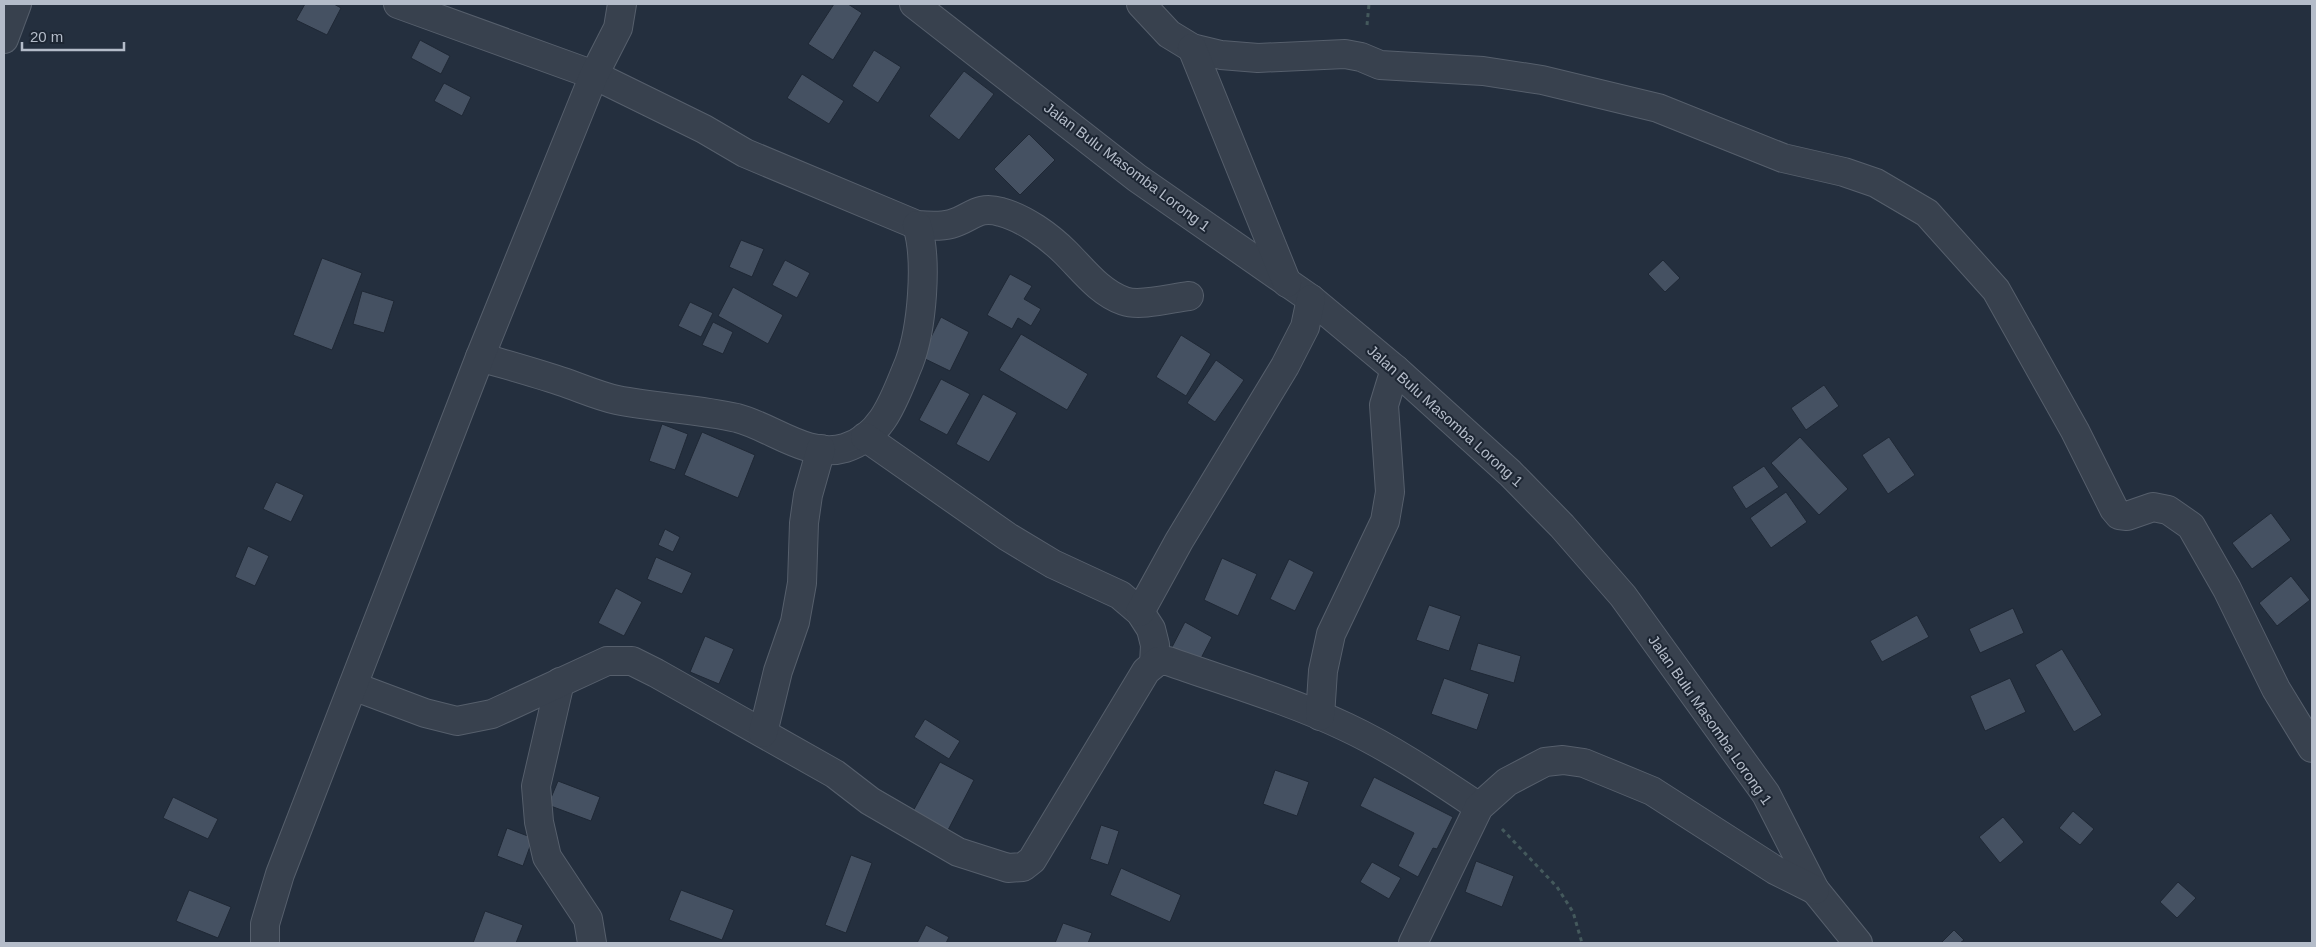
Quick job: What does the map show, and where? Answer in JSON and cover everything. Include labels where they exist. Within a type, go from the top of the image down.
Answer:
[{"type":"street","points":[[4,39],[17,4]]},
{"type":"street","points":[[398,4],[594,75],[704,129],[745,153],[917,225],[940,226],[953,223],[975,211],[988,209],[1003,212],[1038,231],[1064,251],[1106,292],[1126,302],[1145,302],[1189,296]]},
{"type":"street","points":[[266,943],[265,924],[280,874],[480,357],[594,75],[618,28],[622,4]]},
{"type":"street","name":"Jalan Bulu Masomba Lorong 1","points":[[914,4],[1137,178],[1311,299],[1395,369],[1510,473],[1562,526],[1623,596],[1766,794],[1815,890],[1858,943]]},
{"type":"street","points":[[1141,4],[1169,34],[1192,48],[1221,55],[1258,58],[1345,54],[1360,57],[1380,65],[1483,71],[1542,80],[1658,108],[1783,158],[1844,172],[1876,183],[1927,213],[1996,290],[2075,431],[2114,509],[2119,515],[2127,516],[2152,507],[2168,510],[2191,526],[2227,590],[2276,689],[2312,748]]},
{"type":"street","points":[[1192,48],[1287,283]]},
{"type":"street","points":[[480,357],[616,400],[699,410],[739,419],[798,443],[821,449],[845,448],[865,437],[884,420],[915,347],[920,316],[922,267],[921,239],[917,225]]},
{"type":"street","points":[[1140,612],[1179,541],[1285,366],[1305,327],[1311,299]]},
{"type":"street","points":[[1320,716],[1323,671],[1331,634],[1385,521],[1390,492],[1384,405],[1395,369]]},
{"type":"street","points":[[865,437],[1008,537],[1053,564],[1120,596],[1140,612],[1151,629],[1155,646],[1154,664]]},
{"type":"street","points":[[763,733],[778,672],[795,622],[802,583],[805,513],[821,449]]},
{"type":"street","points":[[353,686],[425,713],[457,721],[492,714],[607,661],[632,661],[835,774],[870,800],[958,852],[1008,868],[1023,867],[1032,860],[1146,671],[1154,664],[1168,660],[1348,728],[1423,770],[1479,808]]},
{"type":"street","points":[[560,682],[536,786],[539,822],[547,857],[588,919],[592,943]]},
{"type":"street","points":[[1413,943],[1479,808],[1507,782],[1545,762],[1563,760],[1584,763],[1652,792],[1775,870],[1815,890]]},
{"type":"path","points":[[1479,808],[1510,836],[1557,887],[1573,912],[1582,943]]},
{"type":"building","points":[[305,4],[334,4],[341,8],[327,35],[296,20]]},
{"type":"building","points":[[834,4],[848,4],[862,13],[833,60],[808,44]]},
{"type":"building","points":[[420,40],[450,56],[441,74],[411,58]]},
{"type":"building","points":[[874,50],[901,67],[878,103],[852,86]]},
{"type":"building","points":[[964,71],[994,94],[959,140],[929,116]]},
{"type":"building","points":[[802,74],[844,101],[829,124],[787,98]]},
{"type":"building","points":[[444,83],[471,97],[462,116],[434,101]]},
{"type":"building","points":[[1029,134],[1055,160],[1020,195],[994,169]]},
{"type":"building","points":[[741,240],[764,249],[752,277],[729,267]]},
{"type":"building","points":[[322,258],[362,273],[332,350],[293,335]]},
{"type":"building","points":[[785,260],[810,273],[797,298],[772,285]]},
{"type":"building","points":[[1663,260],[1680,278],[1665,292],[1648,274]]},
{"type":"building","points":[[1010,274],[1032,286],[1024,299],[1041,309],[1031,326],[1018,318],[1012,329],[987,315]]},
{"type":"building","points":[[733,287],[783,315],[768,344],[718,316]]},
{"type":"building","points":[[362,291],[394,301],[384,333],[353,324]]},
{"type":"building","points":[[690,302],[713,313],[701,337],[678,326]]},
{"type":"building","points":[[941,317],[969,332],[950,371],[921,357]]},
{"type":"building","points":[[713,322],[733,332],[723,354],[702,345]]},
{"type":"building","points":[[1021,334],[1088,374],[1067,410],[999,370]]},
{"type":"building","points":[[1181,335],[1211,354],[1186,396],[1156,377]]},
{"type":"building","points":[[1216,360],[1244,380],[1215,422],[1187,403]]},
{"type":"building","points":[[941,379],[970,394],[947,435],[919,420]]},
{"type":"building","points":[[1824,385],[1839,406],[1806,430],[1791,408]]},
{"type":"building","points":[[983,394],[1017,413],[989,462],[956,444]]},
{"type":"building","points":[[662,424],[688,434],[675,470],[649,461]]},
{"type":"building","points":[[702,432],[755,455],[738,498],[684,475]]},
{"type":"building","points":[[1800,437],[1848,489],[1819,515],[1771,463]]},
{"type":"building","points":[[1889,437],[1915,475],[1888,494],[1862,455]]},
{"type":"building","points":[[1764,466],[1779,487],[1746,509],[1732,487]]},
{"type":"building","points":[[276,482],[304,495],[291,522],[263,509]]},
{"type":"building","points":[[1786,492],[1807,522],[1771,548],[1750,518]]},
{"type":"building","points":[[2271,513],[2291,540],[2252,569],[2232,543]]},
{"type":"building","points":[[665,529],[680,537],[673,552],[658,545]]},
{"type":"building","points":[[248,546],[269,556],[255,586],[235,577]]},
{"type":"building","points":[[656,557],[692,573],[682,594],[647,579]]},
{"type":"building","points":[[1222,558],[1257,574],[1238,616],[1204,600]]},
{"type":"building","points":[[1289,559],[1314,572],[1295,611],[1270,599]]},
{"type":"building","points":[[2291,576],[2310,600],[2277,626],[2259,603]]},
{"type":"building","points":[[616,588],[642,602],[624,636],[598,623]]},
{"type":"building","points":[[1429,605],[1461,616],[1449,651],[1416,640]]},
{"type":"building","points":[[2013,608],[2024,633],[1980,653],[1969,629]]},
{"type":"building","points":[[1917,615],[1929,637],[1882,662],[1870,641]]},
{"type":"building","points":[[1185,622],[1212,637],[1198,664],[1171,649]]},
{"type":"building","points":[[705,636],[734,649],[719,684],[690,672]]},
{"type":"building","points":[[1478,643],[1521,656],[1514,683],[1470,670]]},
{"type":"building","points":[[2062,649],[2102,715],[2074,732],[2035,665]]},
{"type":"building","points":[[1444,678],[1489,694],[1477,730],[1431,714]]},
{"type":"building","points":[[2010,678],[2026,712],[1985,731],[1970,696]]},
{"type":"building","points":[[925,719],[960,741],[949,759],[914,737]]},
{"type":"building","points":[[940,762],[974,780],[947,832],[912,813]]},
{"type":"building","points":[[1275,770],[1309,782],[1297,816],[1263,804]]},
{"type":"building","points":[[1374,777],[1453,817],[1437,849],[1433,848],[1418,877],[1398,866],[1414,833],[1360,806]]},
{"type":"building","points":[[558,781],[600,797],[591,821],[548,805]]},
{"type":"building","points":[[173,797],[218,819],[208,839],[163,818]]},
{"type":"building","points":[[2073,811],[2094,829],[2080,845],[2059,828]]},
{"type":"building","points":[[2003,817],[2024,842],[2000,863],[1979,837]]},
{"type":"building","points":[[1101,825],[1119,831],[1108,865],[1090,859]]},
{"type":"building","points":[[507,828],[533,838],[523,866],[497,856]]},
{"type":"building","points":[[851,855],[872,863],[846,933],[825,925]]},
{"type":"building","points":[[1476,861],[1514,876],[1502,907],[1465,892]]},
{"type":"building","points":[[1372,862],[1401,878],[1389,899],[1360,882]]},
{"type":"building","points":[[1121,868],[1181,895],[1170,922],[1110,895]]},
{"type":"building","points":[[2178,882],[2196,898],[2177,918],[2160,902]]},
{"type":"building","points":[[189,890],[231,907],[218,938],[176,921]]},
{"type":"building","points":[[681,890],[734,910],[722,940],[669,920]]},
{"type":"building","points":[[485,911],[523,925],[516,943],[473,943]]},
{"type":"building","points":[[1063,923],[1092,933],[1088,943],[1055,943]]},
{"type":"building","points":[[926,925],[949,937],[946,943],[917,943]]},
{"type":"building","points":[[1954,930],[1964,940],[1960,943],[1941,943]]}]
